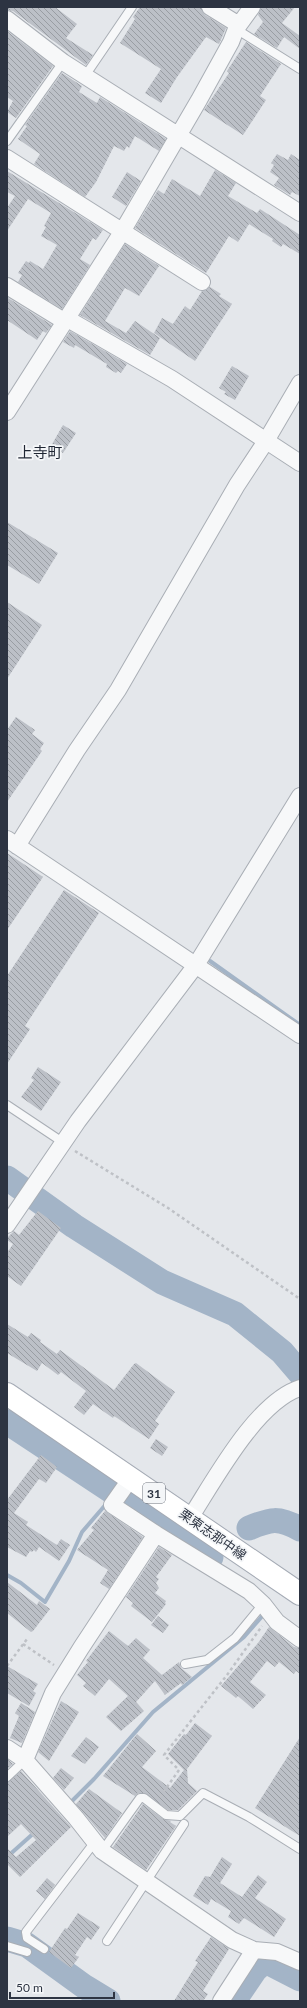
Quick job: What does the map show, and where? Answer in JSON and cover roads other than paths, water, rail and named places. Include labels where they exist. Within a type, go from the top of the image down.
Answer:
[{"type":"main road","name":"栗東志那中線","points":[[7,1394],[300,1594]]},
{"type":"street","points":[[210,7],[238,27]]},
{"type":"street","points":[[7,412],[122,232],[228,48],[238,27],[252,7]]},
{"type":"street","points":[[7,19],[63,62],[300,213]]},
{"type":"street","points":[[7,158],[202,282]]},
{"type":"street","points":[[7,286],[172,379],[300,463]]},
{"type":"street","points":[[300,383],[266,441],[237,485],[118,690],[12,842],[300,1035]]},
{"type":"street","points":[[7,1225],[64,1142],[196,965],[300,796]]},
{"type":"street","points":[[190,1518],[246,1432],[264,1413],[288,1394],[300,1388]]},
{"type":"street","points":[[131,1478],[112,1505],[249,1591],[267,1610],[300,1639]]},
{"type":"street","points":[[25,1760],[53,1693],[65,1672],[156,1534]]},
{"type":"street","points":[[7,1748],[25,1760],[76,1818],[98,1847],[232,1940],[254,1950],[277,1952],[300,1962]]},
{"type":"street","points":[[222,2001],[254,1950]]},
{"type":"lane","points":[[85,76],[132,7]]},
{"type":"lane","points":[[238,27],[300,69]]},
{"type":"lane","points":[[7,140],[63,62]]},
{"type":"lane","points":[[7,1106],[64,1142]]},
{"type":"lane","points":[[185,1664],[207,1660],[267,1610]]},
{"type":"lane","points":[[7,1777],[25,1760]]},
{"type":"lane","points":[[7,1946],[23,1951],[27,1938],[26,1932],[140,1798],[166,1815],[180,1816],[203,1793],[250,1817],[300,1849]]},
{"type":"lane","points":[[107,1941],[184,1824]]},
{"type":"lane","points":[[27,1938],[44,1949]]},
{"type":"waterway","points":[[210,961],[300,1025]]},
{"type":"waterway","points":[[7,1178],[74,1226],[162,1282],[235,1314],[282,1352],[300,1373]]},
{"type":"waterway","points":[[7,1422],[116,1494]]},
{"type":"waterway","points":[[128,1502],[209,1559],[211,1557]]},
{"type":"waterway","points":[[7,1575],[21,1583],[45,1602],[69,1561],[82,1532],[107,1503]]},
{"type":"waterway","points":[[249,1528],[269,1521],[280,1521],[300,1529]]},
{"type":"waterway","points":[[72,1801],[94,1779],[153,1712],[244,1637],[265,1613]]},
{"type":"waterway","points":[[7,1857],[35,1832]]},
{"type":"waterway","points":[[7,1939],[27,1945],[85,1987],[108,2001]]},
{"type":"waterway","points":[[234,2001],[255,1970],[265,1961],[300,1979]]},
{"type":"district","name":"上寺町","points":[[40,452]]}]
